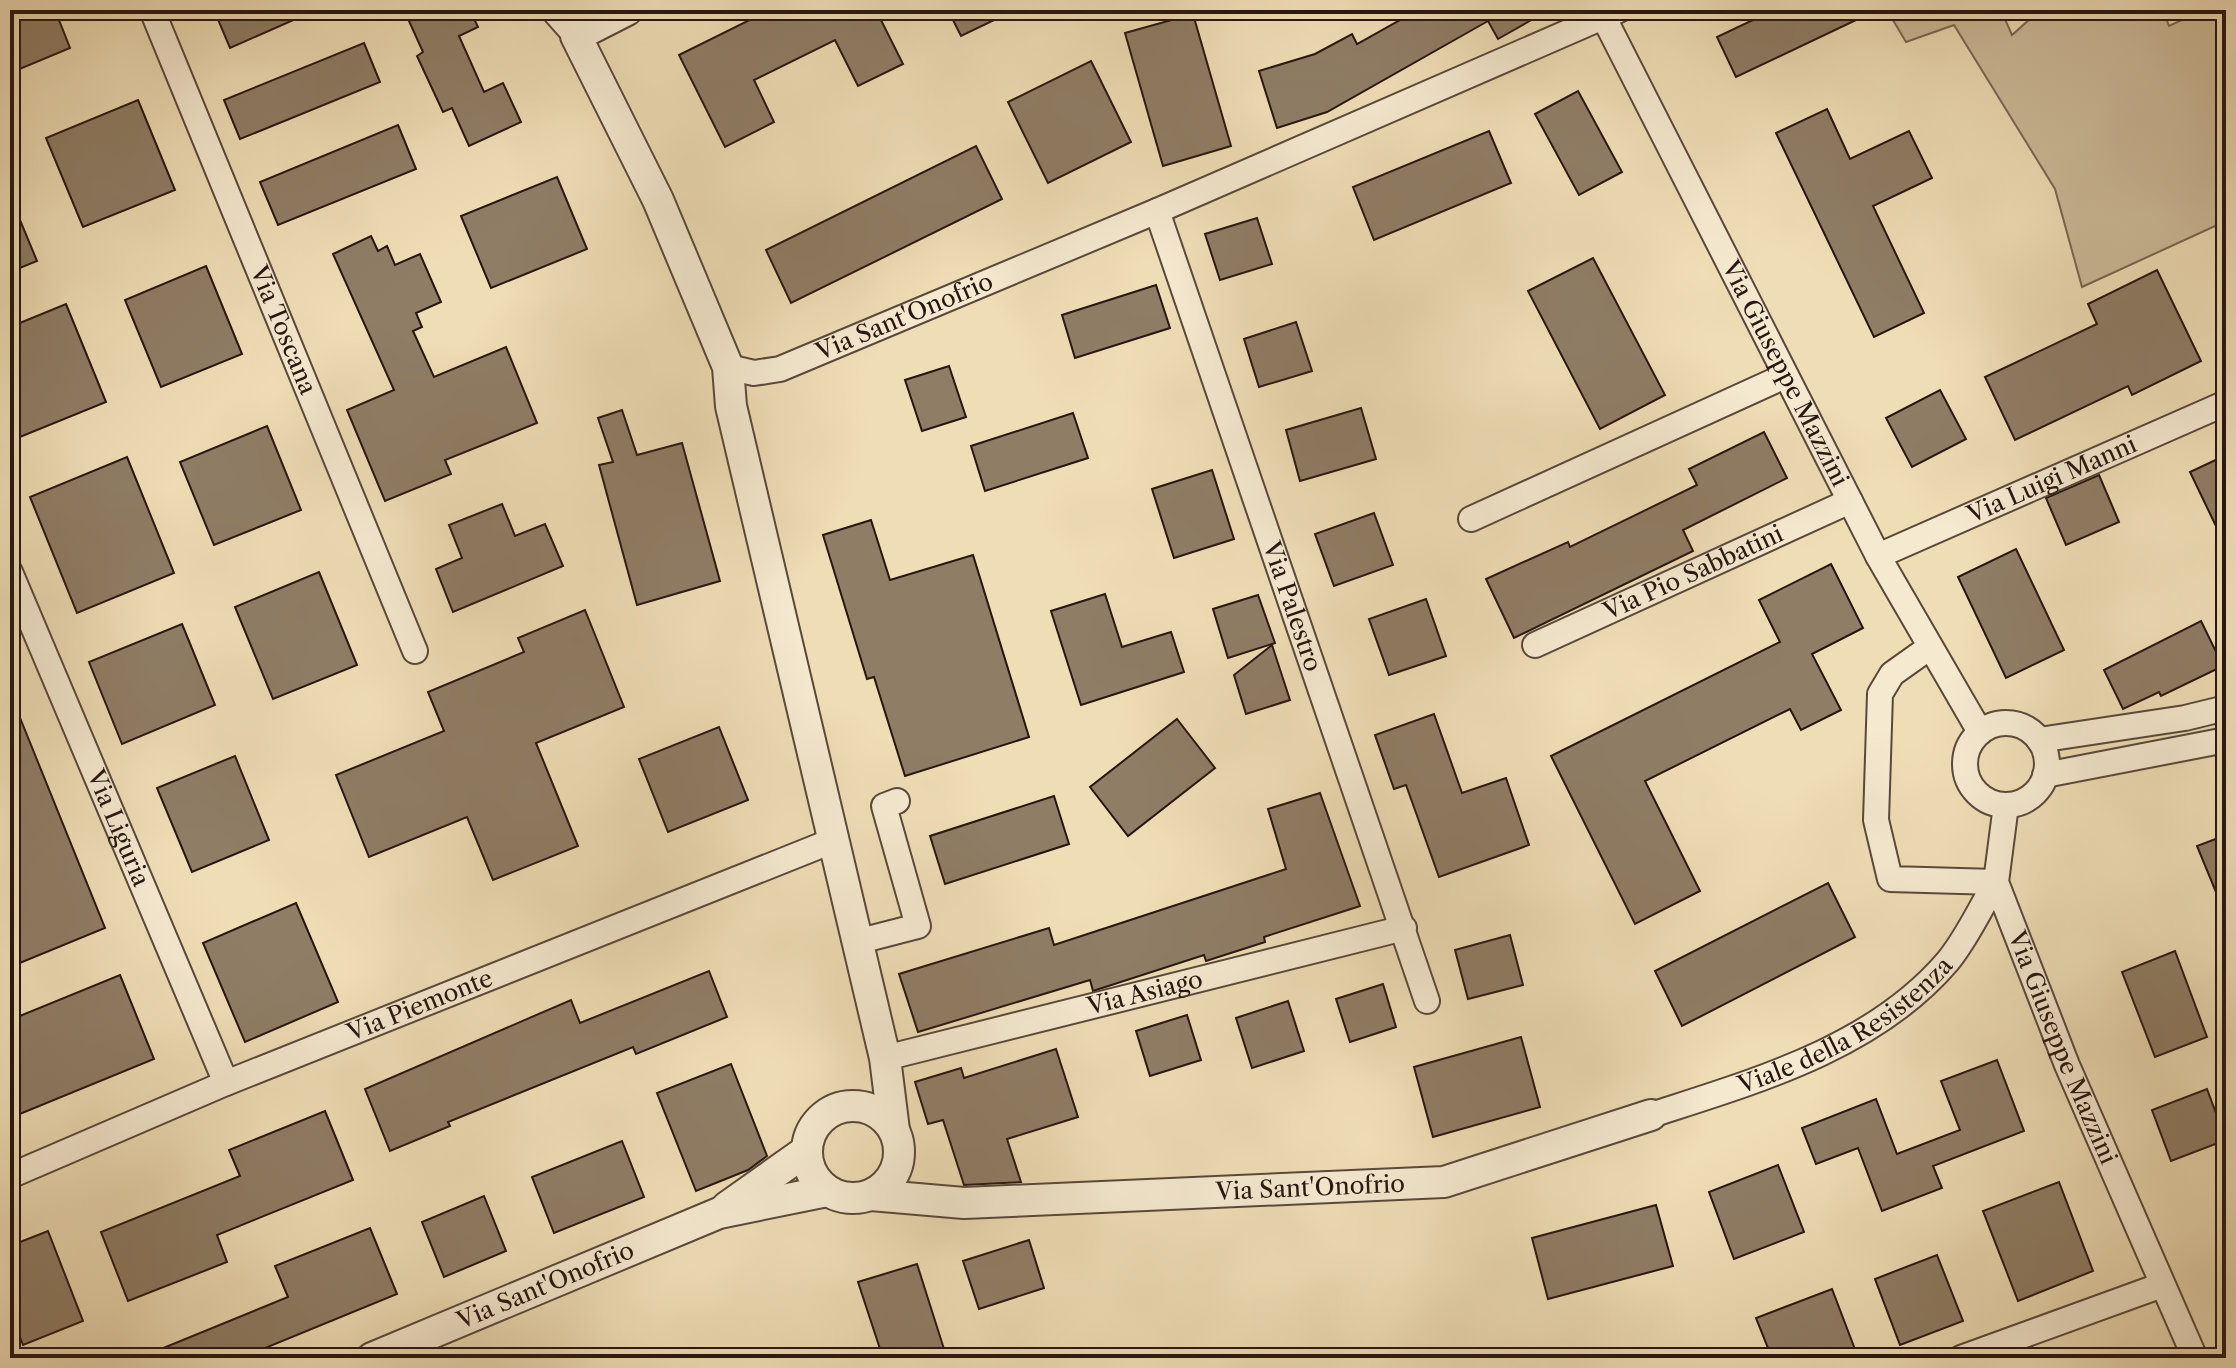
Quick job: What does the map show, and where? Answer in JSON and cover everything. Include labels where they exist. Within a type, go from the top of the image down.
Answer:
[{"type":"street","name":"Via Toscana","points":[[152,10],[415,651]]},
{"type":"street","points":[[553,10],[576,36],[658,200],[728,367],[731,406],[885,1058],[897,1145],[884,1187],[871,1195]]},
{"type":"street","points":[[576,36],[627,10]]},
{"type":"street","name":"Via Sant'Onofrio","points":[[728,367],[754,373],[780,369],[1157,211],[1608,12]]},
{"type":"street","name":"Via Giuseppe Mazzini","points":[[1608,12],[1785,376],[1878,556],[1980,732]]},
{"type":"street","name":"Via Palestro","points":[[1157,211],[1427,1001]]},
{"type":"street","points":[[1471,519],[1785,376]]},
{"type":"street","name":"Via Luigi Manni","points":[[1878,556],[2226,403]]},
{"type":"street","name":"Via Pio Sabbatini","points":[[1535,645],[1850,501]]},
{"type":"street","name":"Via Liguria","points":[[10,572],[226,1083]]},
{"type":"street","points":[[1930,647],[1892,674],[1880,694],[1876,820],[1890,879],[1996,882]]},
{"type":"street","points":[[2039,740],[2185,718],[2226,708]]},
{"type":"street","points":[[2000,723],[2011,723],[2031,732],[2039,740],[2044,751],[2045,775],[2030,796],[2006,805],[1982,797],[1967,777],[1966,752],[1980,732],[2000,723]]},
{"type":"street","points":[[2045,775],[2226,740]]},
{"type":"street","points":[[856,942],[918,926],[884,806],[897,801]]},
{"type":"street","name":"Via Giuseppe Mazzini","points":[[2006,805],[1996,882],[2067,1065],[2195,1358]]},
{"type":"street","name":"Via Piemonte","points":[[10,1176],[226,1083],[832,841]]},
{"type":"street","name":"Viale della Resistenza","points":[[1651,1115],[1752,1082],[1841,1044],[1903,1005],[1949,960],[1996,882]]},
{"type":"street","name":"Via Asiago","points":[[885,1058],[1404,928]]},
{"type":"street","points":[[885,1058],[857,1105],[872,1109],[897,1145],[958,1201]]},
{"type":"street","name":"Via Sant'Onofrio","points":[[719,1213],[806,1151],[816,1123],[828,1113],[857,1105]]},
{"type":"street","name":"Via Sant'Onofrio","points":[[372,1358],[719,1213],[827,1191],[856,1198],[871,1195],[958,1201],[1444,1182],[1651,1115]]},
{"type":"street","points":[[806,1151],[808,1167],[827,1191]]},
{"type":"street","points":[[1961,1358],[2162,1285]]},
{"type":"shaded area","points":[[1887,10],[2001,10],[2012,35],[2040,10],[2111,10],[2115,19],[2139,10],[2163,10],[2169,26],[2204,10],[2226,10],[2226,221],[2082,287],[2055,189],[1954,25],[1906,42]]},
{"type":"building","points":[[10,10],[55,10],[70,48],[10,73]]},
{"type":"building","points":[[214,10],[316,10],[230,48]]},
{"type":"building","points":[[404,10],[470,10],[478,27],[459,36],[484,92],[503,83],[521,122],[469,146],[452,108],[443,112],[417,56],[423,52]]},
{"type":"building","points":[[770,10],[876,10],[903,64],[858,86],[835,40],[754,80],[774,122],[725,147],[679,55]]},
{"type":"building","points":[[948,10],[1015,10],[961,36]]},
{"type":"building","points":[[1418,10],[1549,10],[1498,39],[1488,21],[1327,112],[1277,128],[1259,71],[1315,54],[1352,34],[1357,44]]},
{"type":"building","points":[[1774,10],[1877,10],[1736,77],[1717,37]]},
{"type":"building","points":[[1193,14],[1231,146],[1163,166],[1125,33]]},
{"type":"building","points":[[364,43],[380,82],[240,139],[224,100]]},
{"type":"building","points":[[1091,61],[1131,142],[1048,183],[1008,102]]},
{"type":"building","points":[[1578,91],[1622,172],[1579,195],[1535,114]]},
{"type":"building","points":[[138,100],[175,190],[83,227],[46,138]]},
{"type":"building","points":[[1827,109],[1850,159],[1909,131],[1932,178],[1873,206],[1924,313],[1874,337],[1776,133]]},
{"type":"building","points":[[398,125],[416,169],[278,225],[260,182]]},
{"type":"building","points":[[1489,131],[1511,183],[1374,240],[1353,187]]},
{"type":"building","points":[[976,146],[1002,199],[791,303],[766,250]]},
{"type":"building","points":[[557,177],[587,249],[491,288],[461,216]]},
{"type":"building","points":[[10,196],[37,261],[10,272]]},
{"type":"building","points":[[1257,218],[1272,264],[1220,280],[1205,234]]},
{"type":"building","points":[[371,236],[378,251],[387,246],[395,265],[420,254],[441,302],[416,313],[422,327],[413,331],[434,377],[506,347],[537,423],[445,460],[451,474],[385,501],[347,410],[394,390],[333,254]]},
{"type":"building","points":[[1593,258],[1665,395],[1600,429],[1528,291]]},
{"type":"building","points":[[206,266],[242,354],[161,387],[125,300]]},
{"type":"building","points":[[2157,270],[2201,361],[2132,395],[2128,386],[2015,440],[1985,377],[2097,324],[2088,304]]},
{"type":"building","points":[[1156,285],[1170,328],[1075,358],[1062,315]]},
{"type":"building","points":[[66,304],[106,402],[10,441],[10,327]]},
{"type":"building","points":[[1296,322],[1312,371],[1259,387],[1244,339]]},
{"type":"building","points":[[949,366],[966,417],[922,431],[905,380]]},
{"type":"building","points":[[1940,390],[1966,439],[1912,467],[1886,418]]},
{"type":"building","points":[[1361,408],[1376,459],[1300,481],[1286,430]]},
{"type":"building","points":[[622,410],[637,455],[682,443],[720,581],[637,605],[599,465],[613,462],[598,418]]},
{"type":"building","points":[[1073,413],[1088,458],[985,491],[971,446]]},
{"type":"building","points":[[267,426],[301,510],[214,545],[180,462]]},
{"type":"building","points":[[1764,432],[1787,478],[1683,530],[1693,551],[1514,638],[1486,579],[1568,542],[1570,547],[1697,485],[1689,469]]},
{"type":"building","points":[[2226,455],[2226,547],[2190,472]]},
{"type":"building","points":[[127,457],[174,573],[77,613],[30,497]]},
{"type":"building","points":[[1212,470],[1234,539],[1174,558],[1152,489]]},
{"type":"building","points":[[2099,475],[2119,522],[2066,545],[2046,498]]},
{"type":"building","points":[[502,504],[515,536],[545,524],[563,566],[453,612],[436,569],[462,558],[449,525]]},
{"type":"building","points":[[1374,513],[1393,565],[1334,586],[1315,534]]},
{"type":"building","points":[[871,520],[890,580],[973,555],[1029,737],[905,776],[874,677],[867,679],[823,535]]},
{"type":"building","points":[[2016,549],[2064,650],[2006,678],[1958,577]]},
{"type":"building","points":[[1831,564],[1863,628],[1812,654],[1841,710],[1801,730],[1790,709],[1645,781],[1700,891],[1635,924],[1551,756],[1780,642],[1759,600]]},
{"type":"building","points":[[319,572],[357,665],[273,699],[235,607]]},
{"type":"building","points":[[1105,594],[1122,647],[1171,632],[1184,672],[1081,705],[1051,611]]},
{"type":"building","points":[[1258,595],[1275,643],[1228,658],[1213,609]]},
{"type":"building","points":[[1426,599],[1446,656],[1389,675],[1369,619]]},
{"type":"building","points":[[585,610],[624,707],[536,743],[578,846],[493,880],[467,817],[369,857],[336,775],[444,731],[428,692],[524,652],[518,638]]},
{"type":"building","points":[[2201,621],[2223,666],[2161,696],[2159,692],[2123,709],[2104,670]]},
{"type":"building","points":[[182,624],[215,705],[122,744],[89,662]]},
{"type":"building","points":[[1272,645],[1290,700],[1246,714],[1234,675]]},
{"type":"building","points":[[10,693],[105,928],[10,967]]},
{"type":"building","points":[[1434,714],[1462,793],[1506,778],[1529,845],[1439,877],[1406,785],[1394,789],[1375,735]]},
{"type":"building","points":[[1177,719],[1215,768],[1128,836],[1090,787]]},
{"type":"building","points":[[719,727],[748,800],[668,832],[639,759]]},
{"type":"building","points":[[235,756],[269,840],[192,872],[157,788]]},
{"type":"building","points":[[1320,793],[1360,906],[1264,937],[1265,942],[1206,961],[1204,955],[1093,991],[1090,980],[918,1032],[899,974],[1049,928],[1054,945],[1286,869],[1268,809]]},
{"type":"building","points":[[1054,796],[1069,844],[945,884],[930,836]]},
{"type":"building","points":[[2226,835],[2226,914],[2225,914],[2197,846]]},
{"type":"building","points":[[1828,883],[1855,937],[1682,1026],[1655,971]]},
{"type":"building","points":[[296,903],[338,1002],[245,1042],[203,943]]},
{"type":"building","points":[[1510,935],[1523,985],[1468,999],[1455,950]]},
{"type":"building","points":[[2175,951],[2207,1037],[2155,1057],[2122,972]]},
{"type":"building","points":[[709,971],[727,1017],[636,1054],[633,1047],[448,1122],[450,1126],[390,1151],[365,1089],[571,1000],[580,1023]]},
{"type":"building","points":[[120,975],[154,1059],[10,1118],[10,1020]]},
{"type":"building","points":[[1383,984],[1396,1027],[1350,1042],[1336,999]]},
{"type":"building","points":[[1288,1001],[1304,1051],[1252,1068],[1236,1018]]},
{"type":"building","points":[[1187,1015],[1201,1060],[1150,1076],[1136,1031]]},
{"type":"building","points":[[1521,1037],[1540,1107],[1433,1137],[1414,1067]]},
{"type":"building","points":[[1056,1049],[1078,1117],[1007,1139],[1021,1182],[964,1185],[943,1120],[928,1124],[915,1082],[961,1068],[964,1078]]},
{"type":"building","points":[[1997,1060],[2024,1131],[1933,1166],[1942,1188],[1882,1211],[1858,1148],[1816,1164],[1802,1128],[1876,1099],[1897,1154],[1960,1130],[1941,1081]]},
{"type":"building","points":[[731,1064],[767,1156],[748,1170],[696,1191],[657,1093]]},
{"type":"building","points":[[2207,1089],[2226,1140],[2171,1161],[2152,1110]]},
{"type":"building","points":[[325,1111],[353,1180],[217,1235],[227,1262],[128,1301],[101,1232],[240,1176],[229,1150]]},
{"type":"building","points":[[622,1141],[644,1197],[554,1233],[532,1177]]},
{"type":"building","points":[[1778,1165],[1804,1232],[1734,1259],[1709,1192]]},
{"type":"building","points":[[2059,1182],[2093,1271],[2018,1301],[1983,1211]]},
{"type":"building","points":[[484,1196],[506,1251],[444,1277],[422,1222]]},
{"type":"building","points":[[1656,1205],[1673,1266],[1548,1299],[1532,1238]]},
{"type":"building","points":[[370,1228],[397,1294],[265,1348],[269,1358],[139,1358],[288,1297],[275,1266]]},
{"type":"building","points":[[48,1231],[83,1321],[23,1345],[10,1312],[10,1246]]},
{"type":"building","points":[[1029,1240],[1044,1288],[979,1309],[963,1261]]},
{"type":"building","points":[[1937,1255],[1963,1321],[1900,1345],[1875,1279]]},
{"type":"building","points":[[917,1264],[944,1349],[918,1358],[883,1358],[858,1282]]},
{"type":"building","points":[[1832,1289],[1856,1352],[1841,1358],[1772,1358],[1756,1318]]}]
